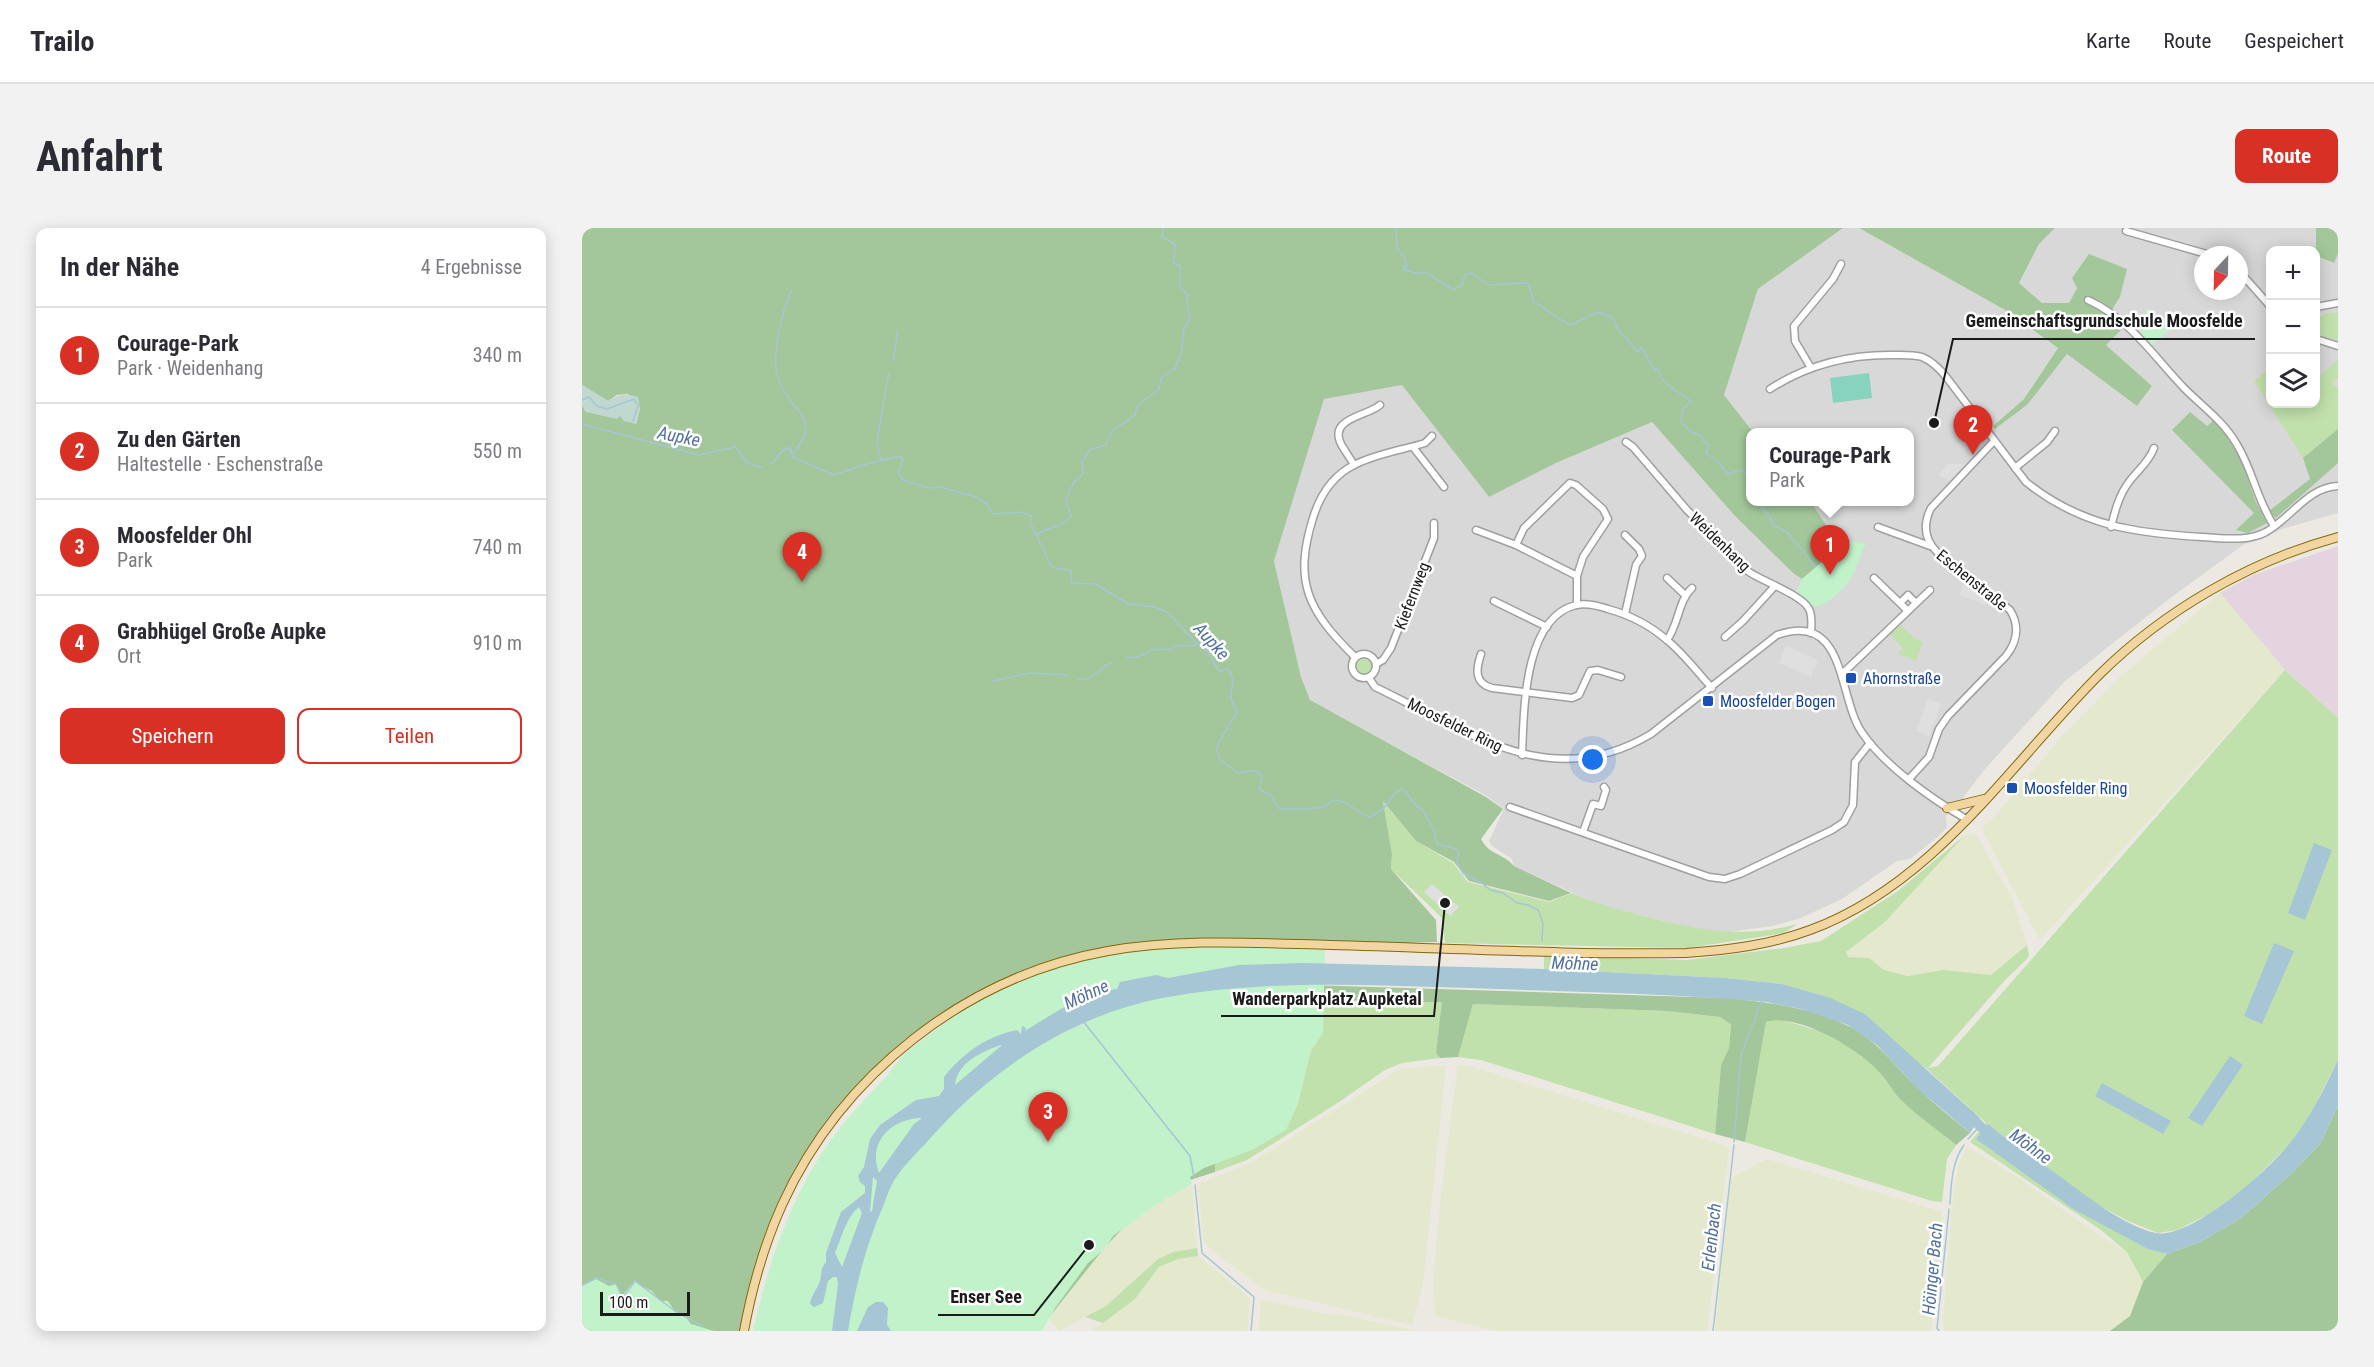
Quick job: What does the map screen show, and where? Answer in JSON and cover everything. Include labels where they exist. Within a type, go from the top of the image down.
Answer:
[{"type":"main road","points":[[744,1331],[762,1258],[782,1206],[814,1146],[860,1087],[886,1061],[922,1032],[968,1002],[1028,973],[1105,952],[1161,944],[1658,953],[1745,947],[1783,939],[1810,930],[1851,912],[1911,870],[1966,819],[2101,674],[2139,640],[2177,612],[2224,583],[2281,556],[2338,537]]},
{"type":"main road","points":[[1947,808],[1986,798]]},
{"type":"street","points":[[2126,231],[2194,250]]},
{"type":"street","points":[[1810,368],[1795,340],[1794,326],[1797,319],[1833,279],[1841,264]]},
{"type":"street","points":[[2248,281],[2266,301]]},
{"type":"street","points":[[2088,300],[2103,306],[2128,326],[2182,386],[2226,428],[2244,456],[2259,499],[2274,526]]},
{"type":"street","points":[[2320,307],[2338,303]]},
{"type":"street","points":[[2320,340],[2338,346]]},
{"type":"street","points":[[1770,388],[1810,368],[1837,359],[1901,355],[1924,358],[1940,369],[2026,482],[2055,503],[2081,517],[2111,527],[2156,534],[2236,538],[2256,536],[2274,526],[2319,490],[2338,486]]},
{"type":"street","points":[[1354,465],[1341,444],[1340,428],[1347,420],[1374,411],[1380,405]]},
{"type":"street","points":[[2015,468],[2047,442],[2055,431]]},
{"type":"street","points":[[1369,678],[1375,673],[1376,664],[1368,654],[1355,657],[1316,608],[1305,585],[1303,563],[1306,540],[1323,492],[1334,480],[1354,465],[1425,443],[1432,435]]},
{"type":"street","name":"Eschenstraße","points":[[1909,779],[1929,757],[1943,722],[2006,656],[2013,645],[2016,634],[2015,620],[2010,610],[1930,546],[1926,527],[1930,508],[1994,441]]},
{"type":"street","name":"Weidenhang","points":[[1626,442],[1633,447],[1687,510],[1749,572],[1808,606],[1812,619],[1811,633]]},
{"type":"street","points":[[1413,447],[1444,487]]},
{"type":"street","points":[[2111,527],[2122,494],[2135,474],[2151,458],[2154,448]]},
{"type":"street","points":[[1516,545],[1524,528],[1570,483],[1576,484],[1603,509],[1608,519],[1586,551],[1577,576],[1576,605]]},
{"type":"street","name":"Kiefernweg","points":[[1376,664],[1386,657],[1400,627],[1434,538],[1434,523]]},
{"type":"street","points":[[1878,527],[1930,546]]},
{"type":"street","points":[[1476,530],[1516,545],[1577,576]]},
{"type":"street","points":[[1625,535],[1639,549],[1642,556],[1636,565],[1625,614]]},
{"type":"street","points":[[1667,578],[1685,595]]},
{"type":"street","points":[[1874,578],[1908,611]]},
{"type":"street","points":[[1725,637],[1743,621],[1774,586]]},
{"type":"street","points":[[1667,640],[1685,595],[1692,588]]},
{"type":"street","points":[[1842,674],[1930,590]]},
{"type":"street","points":[[1900,603],[1908,595],[1916,603]]},
{"type":"street","points":[[1494,601],[1546,627]]},
{"type":"street","points":[[1522,755],[1529,668],[1536,646],[1546,627],[1555,618],[1576,605],[1599,606],[1625,614],[1654,630],[1667,640],[1712,688]]},
{"type":"street","name":"Moosfelder Ring","points":[[1355,657],[1351,665],[1354,674],[1363,679],[1369,678],[1375,687],[1496,747],[1522,755],[1572,758],[1621,749],[1656,731],[1712,688],[1764,643],[1777,635],[1793,631],[1811,633]]},
{"type":"street","points":[[1811,633],[1833,650],[1842,674],[1851,712],[1870,743],[1909,779],[1947,808],[1966,819]]},
{"type":"street","points":[[1481,654],[1477,670],[1482,683],[1492,688],[1572,698],[1578,695],[1590,671],[1598,670],[1621,677]]},
{"type":"street","points":[[1510,807],[1709,877],[1731,878],[1817,838],[1844,822],[1853,805],[1855,762],[1870,743]]},
{"type":"street","points":[[1583,832],[1593,804],[1600,806],[1606,790],[1604,787]]},
{"type":"shaded area","points":[[1843,228],[1859,228],[2005,310],[2058,348],[2024,399],[1993,426],[1995,429],[2027,405],[2067,354],[2137,406],[2152,386],[2106,345],[2108,316],[2120,297],[2077,288],[2069,303],[2042,303],[2019,283],[2039,244],[2055,228],[2316,228],[2316,246],[2266,246],[2266,408],[2320,408],[2320,258],[2333,263],[2338,254],[2338,513],[2285,528],[2243,545],[2169,599],[2065,681],[1985,769],[1962,802],[1946,816],[1947,827],[1939,836],[1910,859],[1897,861],[1842,899],[1801,918],[1773,926],[1728,932],[1695,929],[1600,905],[1514,866],[1511,858],[1492,846],[1489,841],[1504,809],[1487,796],[1310,701],[1301,677],[1274,561],[1324,398],[1402,384],[1489,497],[1556,463],[1652,422],[1735,516],[1793,573],[1802,578],[1839,547],[1813,506],[1914,506],[1914,428],[1750,428],[1724,395],[1758,289]]},
{"type":"shaded area","points":[[1948,464],[1965,464],[1949,480],[1938,475]]},
{"type":"shaded area","points":[[2338,546],[2338,718],[2285,670],[2220,593],[2253,575]]},
{"type":"shaded area","points":[[1965,581],[1974,585],[1974,588],[1989,598],[1986,605],[1959,595]]},
{"type":"shaded area","points":[[1786,646],[1818,660],[1811,677],[1779,663]]},
{"type":"shaded area","points":[[1928,699],[1941,704],[1929,736],[1916,731]]},
{"type":"shaded area","points":[[1432,884],[1459,907],[1450,916],[1424,892]]},
{"type":"green space","points":[[582,228],[1843,228],[1758,289],[1724,395],[1750,428],[1746,428],[1746,506],[1814,506],[1840,547],[1802,579],[1735,516],[1652,422],[1556,463],[1489,497],[1402,385],[1324,399],[1274,561],[1301,677],[1310,700],[1486,797],[1503,809],[1481,839],[1484,844],[1514,866],[1571,893],[1549,901],[1469,881],[1454,862],[1416,841],[1383,801],[1392,854],[1391,869],[1436,920],[1437,942],[1328,945],[1203,942],[1105,952],[960,1007],[860,1086],[806,1159],[762,1254],[744,1331],[582,1331],[582,405],[586,412],[620,415],[636,424],[640,409],[628,394],[617,395],[608,401],[582,385]]},
{"type":"green space","points":[[1859,228],[2055,228],[2039,244],[2019,283],[2042,303],[2069,303],[2077,288],[2072,278],[2089,254],[2127,269],[2120,297],[2108,316],[2123,328],[2106,345],[2152,386],[2137,406],[2067,354],[2027,405],[1995,429],[1993,426],[2024,399],[2058,348],[2005,310]]},
{"type":"green space","points":[[2316,228],[2338,228],[2338,254],[2334,263],[2320,258],[2320,246],[2316,246]]},
{"type":"green space","points":[[2147,308],[2172,328],[2152,345],[2140,335]]},
{"type":"green space","points":[[2328,313],[2338,313],[2338,340],[2320,336],[2320,316]]},
{"type":"green space","points":[[2338,359],[2338,377],[2332,383],[2338,389],[2338,429],[2303,458],[2271,408],[2320,408],[2320,376]]},
{"type":"green space","points":[[2266,371],[2266,400],[2254,381]]},
{"type":"green space","points":[[1869,373],[1872,398],[1833,403],[1830,378]]},
{"type":"green space","points":[[582,385],[608,401],[623,395],[638,397],[640,409],[636,424],[624,421],[620,416],[617,419],[586,412],[582,405]]},
{"type":"green space","points":[[2190,412],[2207,426],[2214,420],[2224,431],[2243,464],[2255,500],[2267,523],[2248,533],[2236,530],[2254,513],[2172,430]]},
{"type":"green space","points":[[2338,429],[2338,463],[2276,518],[2269,511],[2310,479],[2303,458]]},
{"type":"green space","points":[[1847,541],[1866,543],[1853,575],[1830,600],[1820,606],[1812,606],[1796,593],[1802,579]]},
{"type":"green space","points":[[2220,593],[2285,670],[2040,940],[1981,828],[1994,817],[2063,735],[2122,675]]},
{"type":"green space","points":[[1900,625],[1914,638],[1923,642],[1916,661],[1898,654],[1903,648],[1890,634]]},
{"type":"green space","points":[[1364,657],[1370,660],[1373,666],[1370,672],[1364,675],[1358,672],[1355,666],[1358,660]]},
{"type":"green space","points":[[2285,670],[2338,718],[2338,1060],[2308,1119],[2289,1145],[2245,1188],[2211,1213],[2177,1230],[2158,1233],[2128,1221],[1976,1139],[2148,1249],[2167,1254],[2143,1282],[2127,1252],[2101,1230],[1970,1142],[1986,1123],[1927,1069],[1828,997],[1782,984],[1726,978],[1544,969],[1544,955],[1686,960],[1821,941],[1898,891],[1964,836],[1885,922],[1846,952],[1848,957],[1869,958],[1884,970],[1908,976],[1943,970],[1991,975],[2027,945],[2029,955],[2027,959],[2006,979],[1928,1068],[1938,1066]]},
{"type":"green space","points":[[1383,801],[1416,841],[1453,863],[1468,882],[1549,902],[1572,893],[1628,912],[1704,929],[1740,932],[1777,929],[1797,924],[1784,933],[1688,948],[1445,943],[1442,918],[1391,869],[1392,854]]},
{"type":"green space","points":[[1975,833],[2013,900],[2027,945],[1991,975],[1943,970],[1908,976],[1884,970],[1869,958],[1848,957],[1846,952],[1885,922],[1964,836]]},
{"type":"green space","points":[[1196,946],[1325,950],[1323,1033],[1311,1051],[1298,1104],[1286,1130],[1254,1149],[1204,1168],[1190,1177],[1192,1184],[1157,1204],[1113,1236],[1105,1249],[1088,1263],[1055,1308],[1042,1331],[753,1331],[780,1238],[811,1171],[845,1122],[899,1060],[919,1042],[970,1007],[1030,977],[1095,958],[1128,952]]},
{"type":"green space","points":[[1308,985],[1726,998],[1788,1006],[1832,1019],[1867,1037],[1924,1094],[1970,1133],[1956,1145],[1899,1098],[1885,1078],[1857,1053],[1810,1027],[1794,1022],[1779,1020],[1766,1022],[1745,1142],[1715,1134],[1721,1065],[1729,1048],[1731,1024],[1720,1017],[1667,1011],[1473,1004],[1458,1057],[1440,1058],[1436,1053],[1442,1002],[1374,1002],[1275,995],[1182,1006],[1199,1163],[1215,1164],[1215,1172],[1178,1184],[1177,1190],[1134,1217],[1106,1246],[1038,1331],[891,1331],[887,1325],[888,1308],[883,1302],[877,1302],[863,1315],[857,1331],[848,1331],[855,1292],[871,1235],[898,1175],[966,1101],[1014,1062],[1067,1030],[1095,1018],[1146,1002],[1238,989]]},
{"type":"green space","points":[[1275,995],[1374,1002],[1443,1002],[1436,1053],[1440,1058],[1402,1063],[1385,1070],[1247,1160],[1215,1172],[1214,1164]]},
{"type":"green space","points":[[1473,1004],[1667,1011],[1720,1017],[1731,1023],[1729,1048],[1721,1065],[1715,1134],[1481,1060],[1458,1057]]},
{"type":"green space","points":[[1776,1018],[1822,1032],[1855,1050],[1879,1071],[1899,1098],[1956,1145],[1947,1159],[1942,1202],[1932,1201],[1745,1142],[1766,1022]]},
{"type":"green space","points":[[1446,1065],[1423,1284],[1412,1325],[1265,1290],[1210,1249],[1204,1240],[1197,1184],[1249,1164],[1400,1069]]},
{"type":"green space","points":[[1458,1065],[1470,1066],[1729,1147],[1707,1331],[1498,1331],[1435,1316],[1433,1281],[1441,1196]]},
{"type":"green space","points":[[2338,1106],[2338,1331],[2110,1331],[2130,1316],[2143,1282],[2167,1254],[2200,1242],[2241,1218],[2292,1173],[2320,1144]]},
{"type":"green space","points":[[1967,1146],[2127,1252],[2143,1282],[2130,1316],[2110,1331],[1945,1331],[1943,1322],[1951,1214],[1958,1166]]},
{"type":"green space","points":[[1767,1159],[1942,1212],[1931,1331],[1715,1331],[1731,1178]]},
{"type":"green space","points":[[1192,1186],[1197,1248],[1173,1252],[1158,1259],[1106,1306],[1059,1331],[1048,1318],[1106,1246],[1134,1217],[1177,1190]]},
{"type":"green space","points":[[1197,1248],[1198,1256],[1178,1259],[1159,1267],[1135,1299],[1103,1323],[1085,1317],[1106,1306],[1158,1259],[1173,1252]]},
{"type":"green space","points":[[1198,1256],[1250,1298],[1247,1331],[1091,1331],[1135,1299],[1159,1267],[1178,1259]]},
{"type":"green space","points":[[596,1279],[609,1286],[616,1284],[621,1297],[635,1280],[652,1291],[660,1301],[668,1301],[676,1313],[684,1315],[691,1324],[714,1331],[582,1331],[582,1286]]},
{"type":"green space","points":[[1261,1300],[1326,1314],[1344,1315],[1417,1331],[1259,1331]]},
{"type":"water","points":[[2314,843],[2332,850],[2305,920],[2288,913]]},
{"type":"water","points":[[2274,943],[2294,951],[2262,1024],[2244,1016]]},
{"type":"water","points":[[1303,963],[1544,969],[1726,978],[1782,984],[1828,997],[1865,1014],[1980,1118],[1970,1133],[1917,1088],[1877,1045],[1848,1025],[1801,1009],[1767,1002],[1656,995],[1354,985],[1238,988],[1162,998],[1128,1006],[1063,1033],[1004,1070],[951,1116],[906,1164],[893,1182],[866,1251],[848,1331],[832,1331],[837,1277],[828,1281],[823,1303],[814,1307],[810,1304],[820,1281],[826,1262],[826,1253],[841,1212],[865,1193],[865,1186],[860,1182],[858,1176],[864,1167],[870,1139],[880,1125],[916,1100],[939,1096],[944,1089],[944,1077],[951,1068],[976,1047],[996,1036],[1017,1030],[1021,1034],[1022,1026],[1026,1028],[1025,1031],[1080,999],[1117,989],[1120,982],[1156,975],[1168,978],[1239,965]],"holes":[[[1001,1045],[955,1085],[961,1070],[978,1055]],[[922,1118],[914,1124],[879,1173],[876,1162],[879,1142],[892,1127],[911,1119]],[[873,1177],[877,1181],[870,1212]],[[859,1207],[862,1213],[842,1267],[835,1253]]]},
{"type":"water","points":[[2230,1056],[2243,1065],[2202,1126],[2188,1118]]},
{"type":"water","points":[[2338,1060],[2338,1106],[2320,1144],[2292,1173],[2241,1218],[2200,1242],[2167,1254],[2148,1249],[2075,1210],[1976,1139],[1988,1124],[2118,1217],[2156,1233],[2171,1232],[2188,1226],[2228,1200],[2280,1155],[2310,1113]]},
{"type":"water","points":[[2102,1083],[2171,1121],[2163,1134],[2095,1096]]},
{"type":"water","points":[[876,1302],[883,1302],[888,1308],[887,1325],[891,1331],[857,1331],[868,1307]]},
{"type":"waterway","points":[[1037,534],[1059,525],[1071,516],[1066,500],[1074,482],[1083,474],[1082,462],[1089,450],[1106,445],[1115,429],[1135,415],[1137,406],[1159,389],[1161,378],[1175,368],[1181,355],[1184,328],[1190,319],[1188,295],[1180,286],[1180,265],[1173,263],[1176,245],[1162,237],[1163,228]]},
{"type":"waterway","points":[[1396,228],[1397,248],[1406,260],[1407,267],[1404,266],[1404,270],[1416,273],[1426,272],[1453,290],[1462,285],[1465,275],[1471,273],[1489,285],[1528,283],[1534,302],[1571,325],[1597,312],[1612,317],[1617,328],[1638,352],[1641,347],[1655,371],[1657,368],[1664,382],[1691,401],[1683,409],[1680,421],[1692,433],[1700,435],[1709,445],[1706,453],[1716,460],[1728,474],[1740,470],[1746,477]]},
{"type":"waterway","points":[[792,290],[781,322],[776,362],[779,382],[805,423],[805,432],[801,442],[792,454]]},
{"type":"waterway","points":[[893,361],[898,330]]},
{"type":"waterway","points":[[881,460],[877,444],[889,372]]},
{"type":"waterway","points":[[582,400],[589,397],[597,406],[607,409],[634,399],[638,406],[633,421]]},
{"type":"waterway","name":"Aupke","points":[[582,424],[698,455],[736,447],[746,461],[763,467]]},
{"type":"waterway","name":"Aupke","points":[[771,464],[782,451],[790,447],[793,457],[834,475],[862,465],[900,456],[903,460],[898,472],[903,480],[929,488],[940,487],[976,497],[987,504],[993,514],[1020,512],[1032,516],[1030,522],[1052,567],[1071,571],[1072,583],[1096,584],[1128,604],[1155,607],[1167,612],[1199,646],[1207,651],[1219,671],[1228,669],[1232,680],[1231,698],[1237,712],[1216,749],[1220,760],[1238,773],[1251,771],[1259,773],[1262,776],[1259,789],[1272,796],[1278,808],[1282,809],[1316,808],[1337,800],[1370,817],[1383,809],[1395,793],[1402,789],[1415,805],[1423,810],[1434,830],[1437,844],[1457,849],[1459,853],[1457,863],[1463,873],[1490,890],[1503,893],[1517,903],[1538,910],[1543,923],[1542,941]]},
{"type":"waterway","points":[[1760,506],[1769,515],[1773,525],[1788,533],[1815,566]]},
{"type":"waterway","points":[[1126,658],[1138,657],[1155,649],[1171,650],[1175,646],[1196,645]]},
{"type":"waterway","points":[[1078,679],[1089,678],[1112,663]]},
{"type":"waterway","points":[[993,681],[1030,673],[1068,675]]},
{"type":"waterway","name":"Erlenbach","points":[[1734,1142],[1741,1055],[1762,1000]]},
{"type":"waterway","points":[[1083,1021],[1190,1156],[1194,1177]]},
{"type":"waterway","name":"Höinger Bach","points":[[1968,1114],[1993,1139]]},
{"type":"waterway","name":"Höinger Bach","points":[[1968,1139],[1980,1126]]},
{"type":"waterway","name":"Erlenbach","points":[[1713,1331],[1734,1145]]},
{"type":"waterway","name":"Höinger Bach","points":[[1950,1204],[1955,1166],[1964,1145]]},
{"type":"waterway","points":[[1195,1185],[1202,1253],[1254,1297],[1251,1331]]},
{"type":"waterway","name":"Höinger Bach","points":[[1939,1331],[1937,1328],[1949,1209]]},
{"type":"waterway","points":[[582,1285],[596,1278],[616,1284],[623,1297],[635,1281],[675,1311],[702,1326]]},
{"type":"place","name":"Gemeinschaftsgrundschule Moosfelde","points":[[1934,423]]},
{"type":"place","name":"Zu den Gärten","points":[[1973,455]]},
{"type":"place","name":"Courage-Park","points":[[1830,575]]},
{"type":"place","name":"Grabhügel Große Aupke","points":[[802,582]]},
{"type":"place","name":"Ahornstraße","points":[[1851,678]]},
{"type":"place","name":"Moosfelder Bogen","points":[[1708,701]]},
{"type":"place","name":"Moosfelder Ring","points":[[2012,788]]},
{"type":"place","name":"Wanderparkplatz Aupketal","points":[[1445,903]]},
{"type":"place","name":"Moosfelder Ohl","points":[[1048,1142]]},
{"type":"place","name":"Enser See","points":[[1089,1245]]},
{"type":"water label","name":"Möhne","points":[[1575,963]]},
{"type":"water label","name":"Möhne","points":[[1086,994]]},
{"type":"water label","name":"Möhne","points":[[2031,1146]]}]
